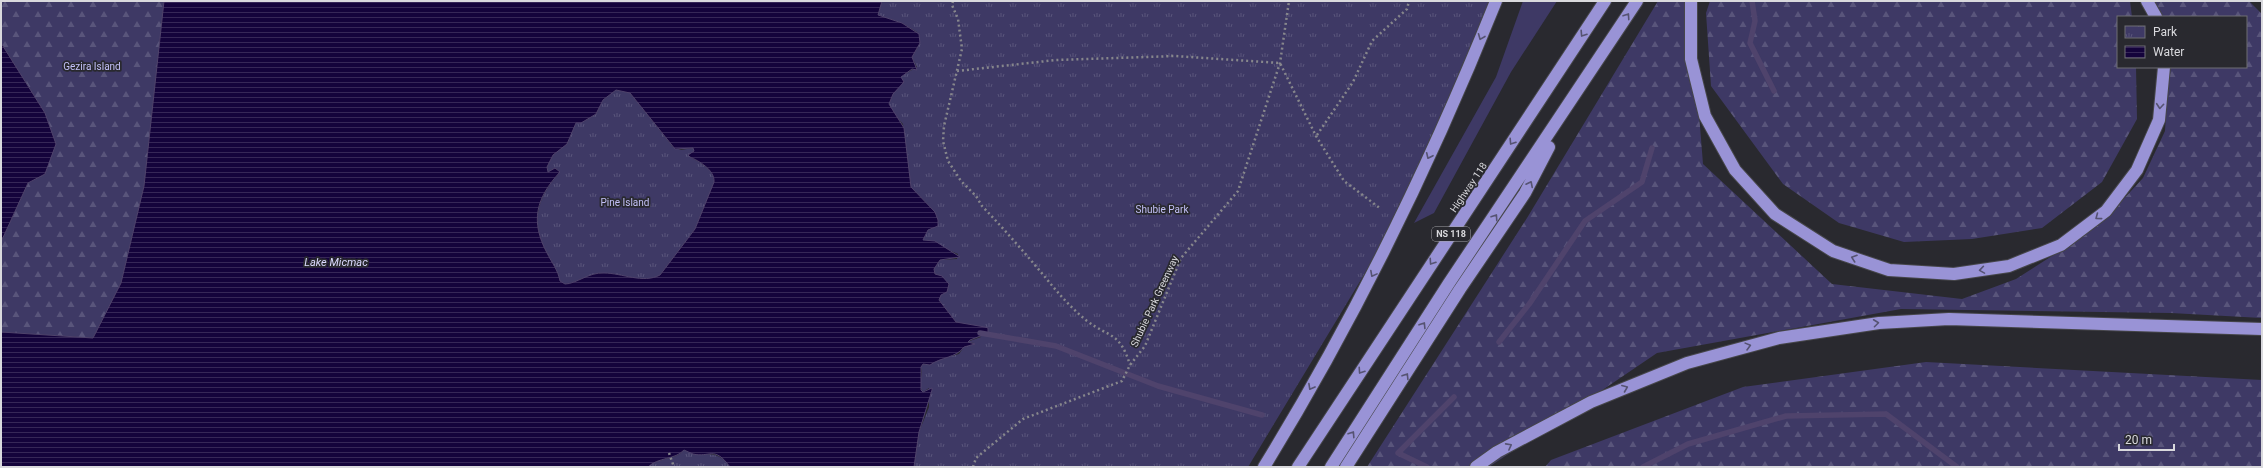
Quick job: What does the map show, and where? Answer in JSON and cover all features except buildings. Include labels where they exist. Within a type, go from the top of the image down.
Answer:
[{"type":"highway","points":[[1264,467],[1336,342],[1386,250],[1462,87],[1496,1]]},
{"type":"highway","name":"Highway 118","points":[[1298,467],[1605,1]]},
{"type":"highway","name":"NS 118","points":[[1331,467],[1582,83],[1638,1]]},
{"type":"highway","points":[[1691,1],[1691,59],[1705,116],[1734,170],[1775,214],[1833,251],[1889,270],[1954,274],[2009,266],[2061,246],[2106,211],[2137,170],[2159,120],[2164,68]]},
{"type":"highway","points":[[2147,1],[2155,16]]},
{"type":"highway","points":[[1346,467],[1460,289],[1525,193],[1582,83]]},
{"type":"highway","points":[[1476,467],[1497,452],[1591,402],[1687,363],[1779,338],[1879,323],[1949,319],[2262,329]]},
{"type":"path","points":[[953,1],[952,5],[961,32],[962,49],[944,126],[943,141],[948,161],[961,181],[976,196],[982,206],[1046,278],[1057,294],[1086,320],[1112,334],[1125,349],[1130,365]]},
{"type":"path","name":"Shubie Park Greenway","points":[[973,467],[976,458],[1023,419],[1122,381],[1130,365],[1145,346],[1181,258],[1238,191],[1280,63],[1289,1]]},
{"type":"path","points":[[1316,136],[1353,82],[1372,41],[1407,9],[1409,1]]},
{"type":"path","points":[[957,71],[1056,60],[1175,56],[1280,63],[1316,136],[1344,180],[1381,209]]},
{"type":"path","points":[[669,453],[674,467]]},
{"type":"green space","name":"Gezira Island","points":[[1,1],[164,1],[144,186],[121,283],[93,338],[1,332],[1,242],[28,183],[45,174],[45,113],[1,43]]},
{"type":"green space","name":"Shubie Park","points":[[882,1],[1497,1],[1432,162],[1248,467],[914,467],[919,432],[929,407],[929,388],[923,392],[921,389],[921,367],[923,364],[930,365],[937,360],[959,354],[964,347],[974,343],[967,342],[981,337],[968,325],[956,322],[939,300],[941,295],[934,269],[940,260],[957,259],[958,254],[923,240],[935,212],[911,187],[903,124],[893,113],[889,104],[900,77],[917,67],[912,57],[918,47],[917,32],[902,23],[878,15]]},
{"type":"green space","points":[[1523,1],[1557,1],[1511,72],[1434,213],[1414,223],[1496,77]]},
{"type":"green space","points":[[1658,1],[1690,1],[1703,164],[1832,284],[1962,299],[2016,279],[2055,254],[2106,218],[2143,178],[2165,131],[2167,68],[2247,68],[2247,16],[2157,16],[2154,1],[2249,1],[2262,14],[2262,318],[2171,313],[1901,309],[1657,353],[1489,467],[1367,467],[1527,218]]},
{"type":"green space","points":[[1710,1],[2130,1],[2132,16],[2117,16],[2117,68],[2136,68],[2137,119],[2102,182],[2042,228],[1972,239],[1904,242],[1839,223],[1783,184],[1711,86],[1706,13]]},
{"type":"green space","name":"Pine Island","points":[[616,90],[630,93],[673,147],[681,150],[693,148],[694,151],[690,157],[710,171],[713,175],[714,183],[695,229],[660,275],[654,278],[640,279],[598,273],[565,284],[560,281],[542,241],[539,230],[538,210],[541,201],[546,191],[560,172],[555,168],[548,172],[547,167],[554,153],[567,144],[576,123],[581,123],[596,114],[603,100]]},
{"type":"green space","points":[[1926,362],[2262,380],[2262,467],[1545,467],[1551,460],[1743,387]]},
{"type":"green space","points":[[684,450],[720,457],[730,467],[648,467],[657,462],[676,456]]},
{"type":"water","name":"Lake Micmac","points":[[164,1],[882,1],[878,15],[902,23],[919,34],[920,43],[912,57],[917,70],[912,69],[901,77],[904,82],[893,94],[889,104],[904,128],[911,187],[935,212],[938,220],[938,226],[928,230],[923,240],[935,241],[960,257],[940,260],[934,269],[935,274],[942,276],[949,284],[947,292],[941,295],[939,300],[956,322],[988,328],[988,333],[968,342],[975,344],[964,347],[961,351],[930,365],[923,364],[921,367],[921,390],[923,392],[932,388],[932,390],[919,432],[914,467],[730,467],[725,460],[716,454],[699,455],[684,450],[648,467],[1,467],[1,332],[93,338],[121,283],[144,186]],"holes":[[[616,90],[630,93],[675,149],[693,148],[694,151],[688,155],[709,170],[714,178],[714,182],[695,229],[660,275],[640,278],[611,273],[598,273],[565,284],[560,281],[538,230],[538,210],[541,201],[545,191],[560,172],[555,168],[548,172],[547,167],[553,155],[567,144],[576,123],[581,123],[596,114],[603,100]]]},
{"type":"water","points":[[1,43],[45,113],[56,144],[45,174],[28,183],[1,242]]},
{"type":"waterway","points":[[1752,1],[1755,21],[1750,43],[1774,91]]},
{"type":"waterway","points":[[1499,342],[1530,303],[1585,221],[1642,182],[1652,148]]},
{"type":"waterway","points":[[980,333],[1056,346],[1158,386],[1262,415]]},
{"type":"waterway","points":[[1427,467],[1398,453],[1454,397]]},
{"type":"waterway","points":[[1643,467],[1688,444],[1786,416],[1886,414],[1957,467]]}]
